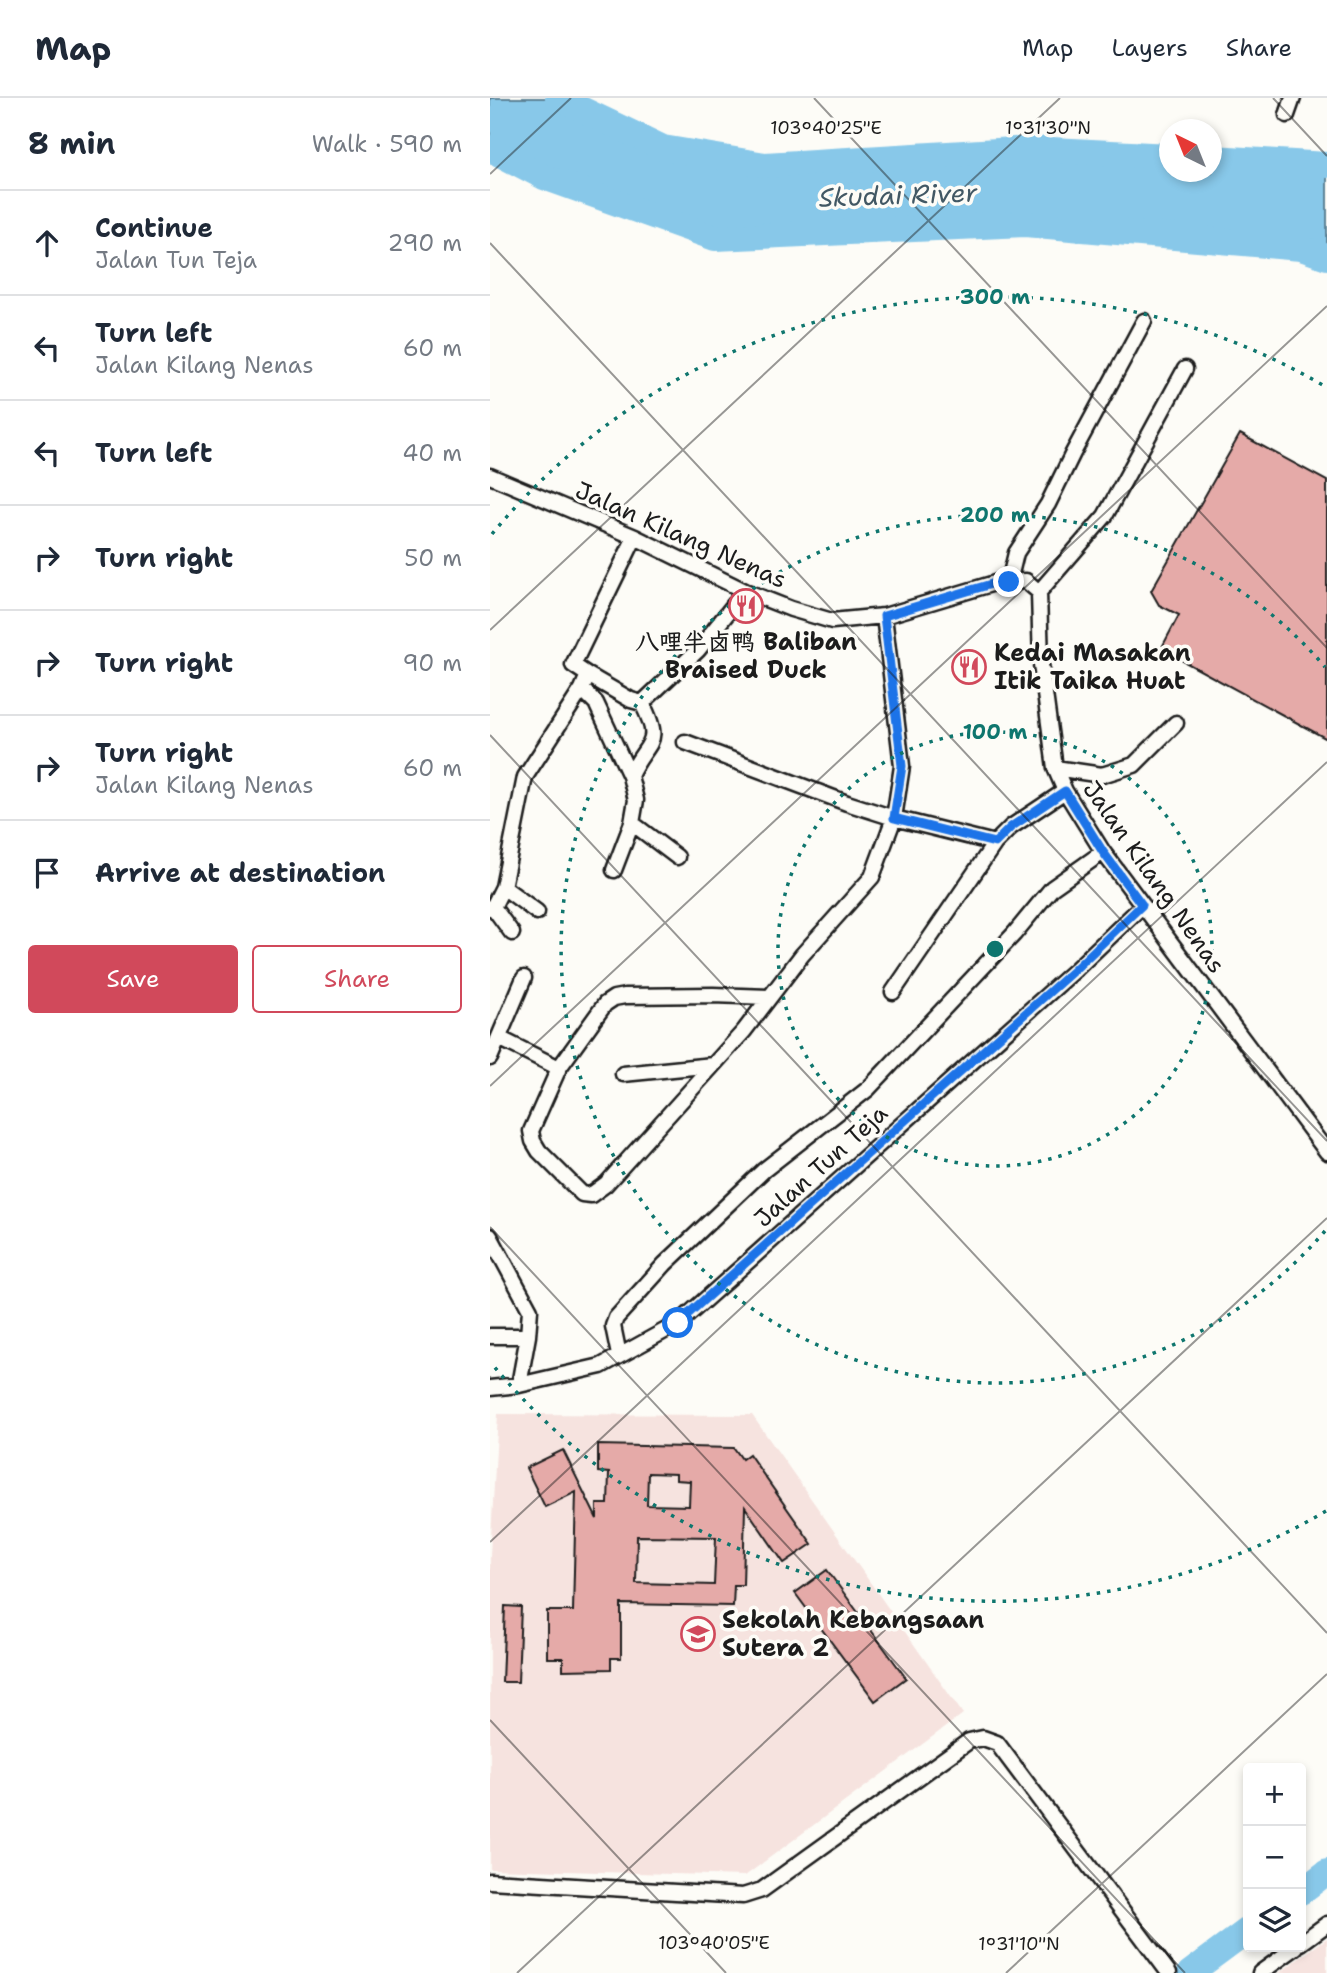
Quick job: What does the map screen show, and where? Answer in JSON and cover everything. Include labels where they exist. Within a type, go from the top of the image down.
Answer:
[{"type":"street","points":[[1287,115],[1293,98]]},
{"type":"street","points":[[1009,582],[1016,553],[1048,504],[1144,321]]},
{"type":"street","points":[[1039,592],[1105,516],[1185,369]]},
{"type":"street","name":"Jalan Kilang Nenas","points":[[490,476],[635,537],[745,591],[832,621],[884,616],[998,582],[1026,581],[1039,592],[1041,664],[1055,768],[1065,791],[1103,852],[1327,1152]]},
{"type":"street","points":[[614,870],[632,823],[636,800],[630,776],[596,703],[573,665],[635,537]]},
{"type":"street","points":[[642,703],[698,650],[745,591]]},
{"type":"street","points":[[769,997],[713,995],[614,998],[599,1010],[559,1068],[531,1136],[539,1151],[579,1192],[588,1195],[606,1184],[744,1031],[802,955],[872,877],[894,818],[902,766],[884,616]]},
{"type":"street","points":[[585,682],[642,703],[652,723],[653,734],[630,776]]},
{"type":"street","points":[[512,933],[491,907],[503,887],[525,777],[585,682]]},
{"type":"street","points":[[1055,768],[1102,775],[1134,765],[1176,723]]},
{"type":"street","points":[[685,742],[847,803],[894,818],[995,843]]},
{"type":"street","points":[[893,992],[995,843],[1011,827],[1065,791]]},
{"type":"street","points":[[632,823],[677,857]]},
{"type":"street","points":[[619,1355],[613,1326],[616,1318],[665,1264],[764,1170],[868,1089],[1014,934],[1052,888],[1103,852]]},
{"type":"street","points":[[503,887],[537,912]]},
{"type":"street","name":"Jalan Tun Teja","points":[[490,1388],[519,1385],[601,1366],[678,1323],[1074,970],[1142,905]]},
{"type":"street","points":[[490,1058],[524,978]]},
{"type":"street","points":[[499,1038],[559,1068]]},
{"type":"street","points":[[623,1074],[713,1065]]},
{"type":"street","points":[[491,1240],[530,1310],[519,1385]]},
{"type":"street","points":[[490,1336],[528,1336]]},
{"type":"street","points":[[490,1881],[743,1896],[762,1890],[969,1741],[983,1738],[997,1743],[1169,1973]]},
{"type":"street","points":[[1306,1939],[1327,1924]]},
{"type":"street","points":[[1260,1973],[1289,1952]]},
{"type":"shaded area","name":"Sekolah Kebangsaan Sutera 2","points":[[498,1414],[752,1415],[963,1714],[745,1876],[490,1869],[490,1555]]},
{"type":"shaded area","points":[[1327,1938],[1327,1973],[1279,1973]]},
{"type":"water","name":"Skudai River","points":[[490,98],[558,98],[663,148],[765,165],[1032,149],[1159,155],[1159,182],[1222,182],[1222,159],[1327,165],[1327,257],[1301,248],[1024,224],[715,238],[544,177],[490,149]]},
{"type":"building","points":[[1240,434],[1327,481],[1327,739],[1161,649],[1179,615],[1159,605],[1151,591]]},
{"type":"building","points":[[598,1445],[734,1448],[742,1459],[749,1454],[812,1544],[784,1563],[745,1507],[743,1585],[734,1585],[733,1606],[621,1604],[621,1658],[611,1658],[611,1669],[563,1670],[563,1658],[547,1658],[547,1611],[573,1611],[576,1492],[545,1507],[526,1468],[563,1450],[597,1519],[597,1504],[608,1504],[609,1473],[598,1472]],"holes":[[[648,1473],[676,1474],[676,1480],[690,1481],[689,1506],[647,1505]],[[637,1536],[716,1537],[714,1585],[636,1583]]]},
{"type":"building","points":[[827,1570],[906,1678],[875,1701],[795,1593]]},
{"type":"building","points":[[505,1606],[521,1607],[518,1682],[502,1682]]},
{"type":"waterway","points":[[558,98],[663,148],[765,165],[1032,149],[1159,155]]},
{"type":"waterway","points":[[490,149],[544,177],[715,238],[1025,224],[1301,248],[1327,257]]},
{"type":"waterway","points":[[1222,159],[1327,165]]},
{"type":"waterway","points":[[1305,1889],[1327,1872]]},
{"type":"waterway","points":[[1190,1973],[1243,1934]]},
{"type":"place","name":"八哩半卤鸭 Baliban Braised Duck","points":[[746,606]]},
{"type":"place","name":"Kedai Masakan Itik Taika Huat","points":[[969,667]]},
{"type":"place","name":"Sekolah Kebangsaan Sutera 2","points":[[698,1634]]},
{"type":"route","points":[[678,1323],[1074,970],[1142,905],[1103,852],[1065,791],[1011,827],[995,843],[894,818],[902,766],[884,616],[998,582],[1009,582]]}]
